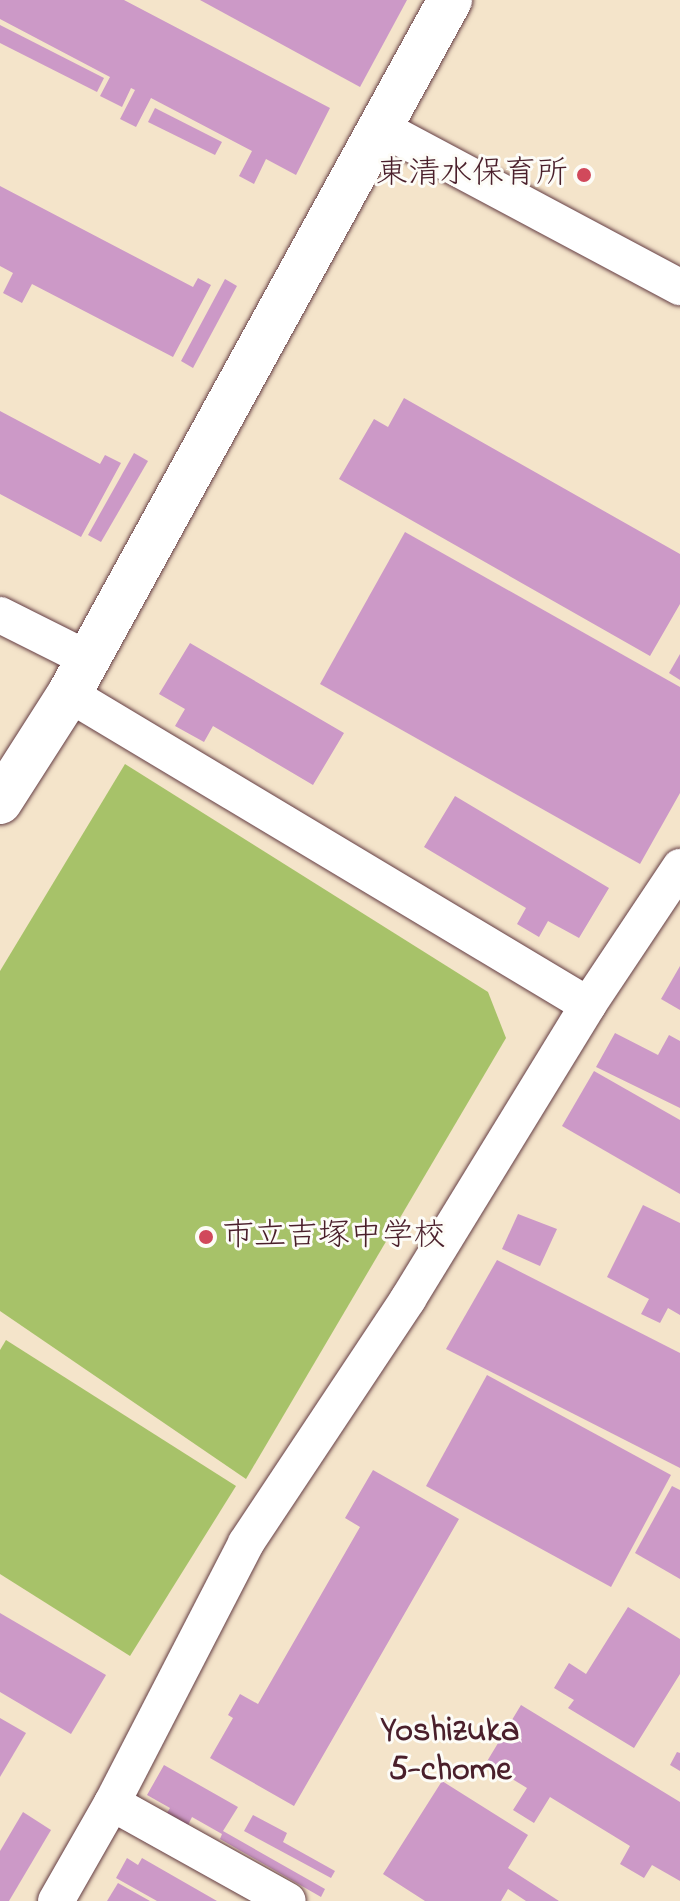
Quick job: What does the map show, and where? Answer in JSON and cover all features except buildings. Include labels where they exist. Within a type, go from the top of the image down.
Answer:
[{"type":"street","points":[[0,802],[79,676],[450,0]]},
{"type":"street","points":[[380,127],[680,287]]},
{"type":"street","points":[[0,615],[79,676],[588,1005]]},
{"type":"street","points":[[56,1901],[112,1803],[246,1543],[408,1299],[588,1005],[680,867]]},
{"type":"street","points":[[112,1803],[288,1901]]},
{"type":"green space","name":"市立吉塚中学校","points":[[125,764],[488,992],[506,1038],[246,1479],[0,1311],[0,971]]},
{"type":"green space","points":[[6,1340],[236,1486],[130,1656],[0,1574],[0,1350]]},
{"type":"place","name":"東清水保育所","points":[[584,175]]},
{"type":"place","name":"市立吉塚中学校","points":[[206,1237]]},
{"type":"district","name":"Yoshizuka 5-chome","points":[[450,1752]]}]
